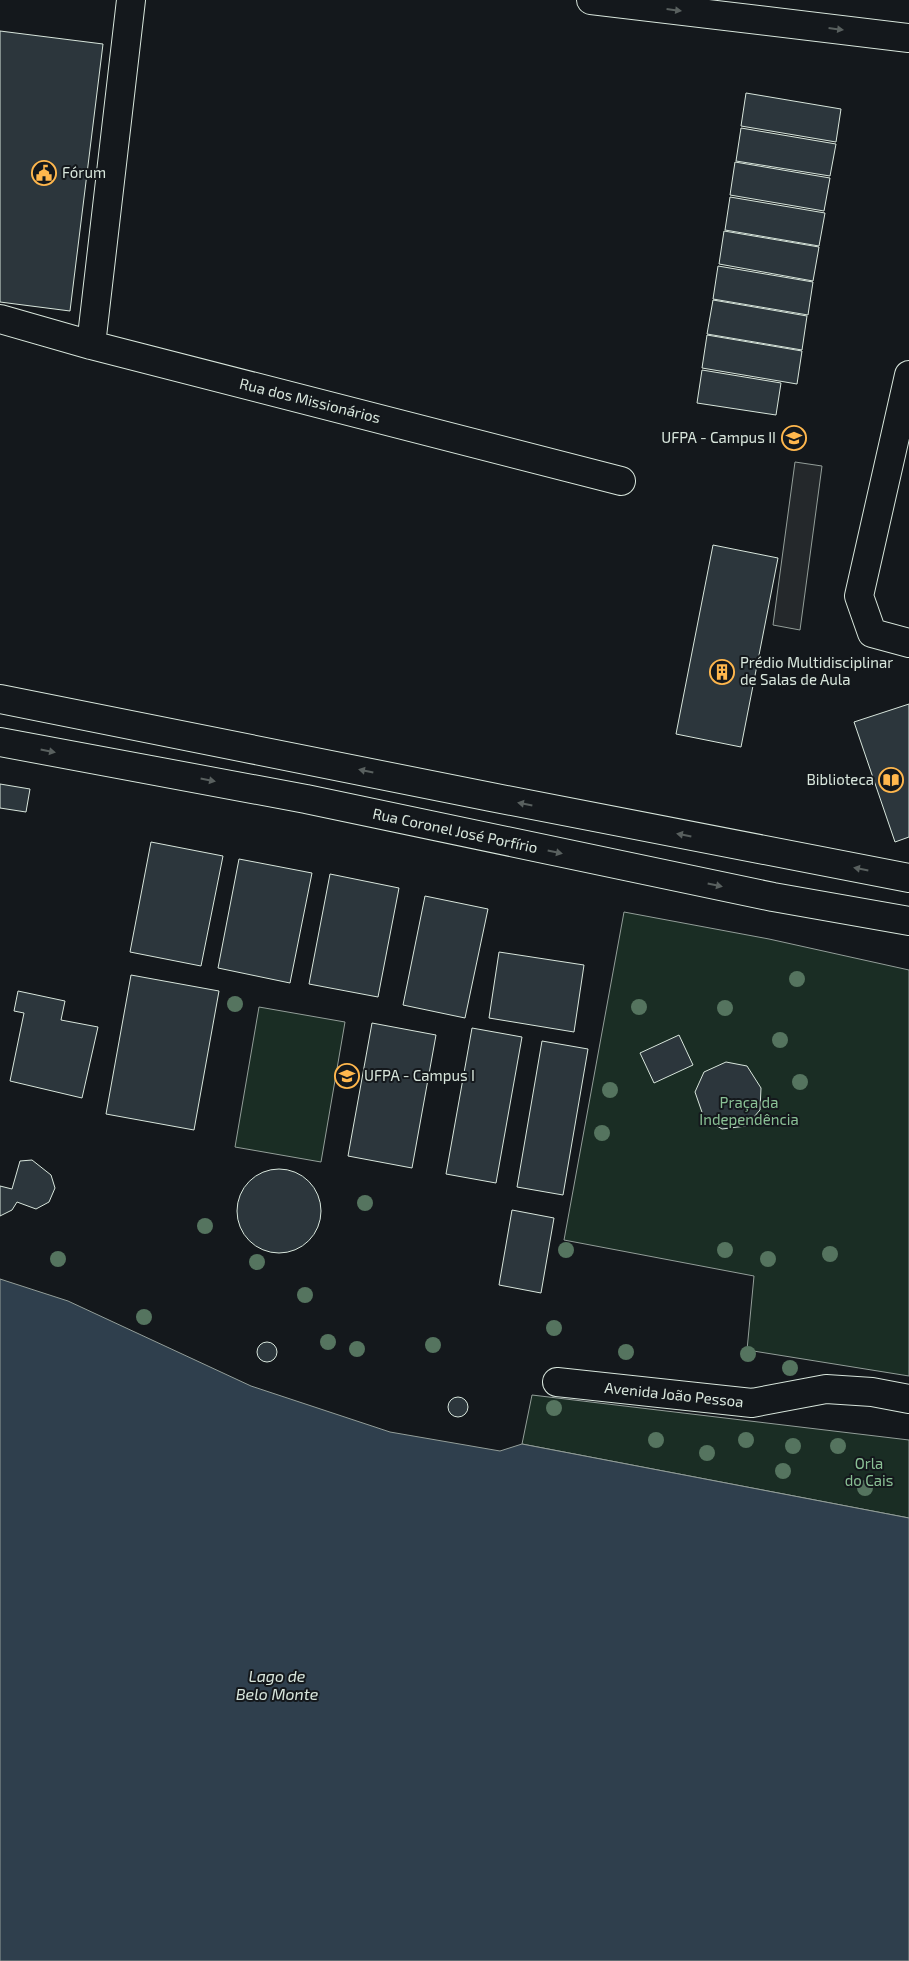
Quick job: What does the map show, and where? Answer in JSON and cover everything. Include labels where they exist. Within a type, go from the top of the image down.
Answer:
[{"type":"street","points":[[91,345],[131,0]]},
{"type":"street","points":[[591,0],[640,3],[909,38]]},
{"type":"street","name":"Rua dos Missionários","points":[[0,319],[91,345],[622,482]]},
{"type":"street","points":[[909,375],[859,596],[872,633],[909,643]]},
{"type":"street","points":[[0,699],[312,760],[491,798],[909,878]]},
{"type":"street","name":"Rua Coronel José Porfírio","points":[[0,742],[306,799],[773,897],[909,921]]},
{"type":"street","points":[[306,799],[312,760]]},
{"type":"street","name":"Avenida João Pessoa","points":[[557,1382],[752,1404],[826,1389],[872,1392],[909,1399]]},
{"type":"green space","name":"Praça da Independência","points":[[624,912],[769,939],[909,970],[909,1376],[747,1350],[754,1276],[564,1240]]},
{"type":"green space","points":[[259,1007],[345,1022],[321,1162],[235,1147]]},
{"type":"green space","name":"Orla do Cais","points":[[532,1395],[909,1440],[909,1518],[522,1444]]},
{"type":"shaded area","points":[[795,462],[822,466],[800,630],[773,625]]},
{"type":"water","name":"Lago de Belo Monte","points":[[0,1279],[68,1301],[251,1386],[390,1432],[500,1451],[522,1444],[909,1518],[909,1961],[0,1961]]},
{"type":"building","name":"Fórum","points":[[0,31],[103,44],[70,311],[0,302]]},
{"type":"building","points":[[746,93],[841,109],[836,142],[741,126]]},
{"type":"building","points":[[741,128],[836,144],[830,176],[736,161]]},
{"type":"building","points":[[735,162],[830,178],[824,211],[730,195]]},
{"type":"building","points":[[730,197],[825,213],[819,246],[725,230]]},
{"type":"building","points":[[724,231],[819,247],[813,281],[719,264]]},
{"type":"building","points":[[718,266],[813,282],[808,315],[713,299]]},
{"type":"building","points":[[713,300],[807,316],[802,350],[707,334]]},
{"type":"building","points":[[707,335],[802,351],[797,384],[702,368]]},
{"type":"building","points":[[702,370],[781,383],[776,415],[697,403]]},
{"type":"building","name":"Prédio Multidisciplinar de Salas de Aula","points":[[713,545],[778,558],[741,747],[676,734]]},
{"type":"building","name":"Biblioteca","points":[[909,704],[909,837],[895,842],[854,722]]},
{"type":"building","points":[[0,784],[30,789],[26,812],[0,808]]},
{"type":"building","points":[[151,842],[223,856],[201,966],[130,952]]},
{"type":"building","points":[[239,859],[312,873],[290,983],[218,968]]},
{"type":"building","points":[[330,874],[399,888],[378,997],[309,984]]},
{"type":"building","points":[[425,896],[488,909],[465,1018],[403,1005]]},
{"type":"building","points":[[499,952],[584,965],[574,1032],[489,1018]]},
{"type":"building","points":[[131,975],[219,991],[194,1130],[106,1114]]},
{"type":"building","points":[[18,991],[65,1001],[61,1020],[98,1027],[82,1098],[10,1081],[24,1013],[14,1011]]},
{"type":"building","points":[[372,1023],[436,1035],[412,1168],[348,1156]]},
{"type":"building","points":[[472,1028],[522,1037],[496,1183],[446,1174]]},
{"type":"building","points":[[679,1035],[693,1065],[654,1083],[640,1053]]},
{"type":"building","points":[[542,1041],[588,1049],[563,1195],[517,1187]]},
{"type":"building","points":[[726,1062],[747,1066],[761,1088],[760,1110],[746,1126],[722,1129],[704,1118],[695,1092],[704,1072]]},
{"type":"building","points":[[32,1160],[51,1175],[55,1188],[49,1202],[36,1209],[17,1202],[12,1210],[0,1216],[0,1186],[12,1189],[20,1161]]},
{"type":"building","points":[[279,1169],[295,1172],[309,1181],[318,1195],[321,1211],[318,1227],[309,1241],[295,1250],[279,1253],[263,1250],[249,1241],[240,1227],[237,1211],[240,1195],[249,1181],[263,1172]]},
{"type":"building","points":[[512,1210],[554,1218],[541,1293],[499,1285]]},
{"type":"building","points":[[263,1342],[271,1342],[277,1348],[277,1356],[271,1362],[263,1362],[257,1356],[257,1348]]},
{"type":"building","points":[[454,1397],[462,1397],[468,1403],[468,1411],[462,1417],[454,1417],[448,1411],[448,1403]]},
{"type":"place","name":"Fórum","points":[[44,173]]},
{"type":"place","name":"UFPA - Campus II","points":[[794,438]]},
{"type":"place","name":"Prédio Multidisciplinar de Salas de Aula","points":[[722,672]]},
{"type":"place","name":"Biblioteca","points":[[891,780]]},
{"type":"place","name":"UFPA - Campus I","points":[[347,1076]]}]
